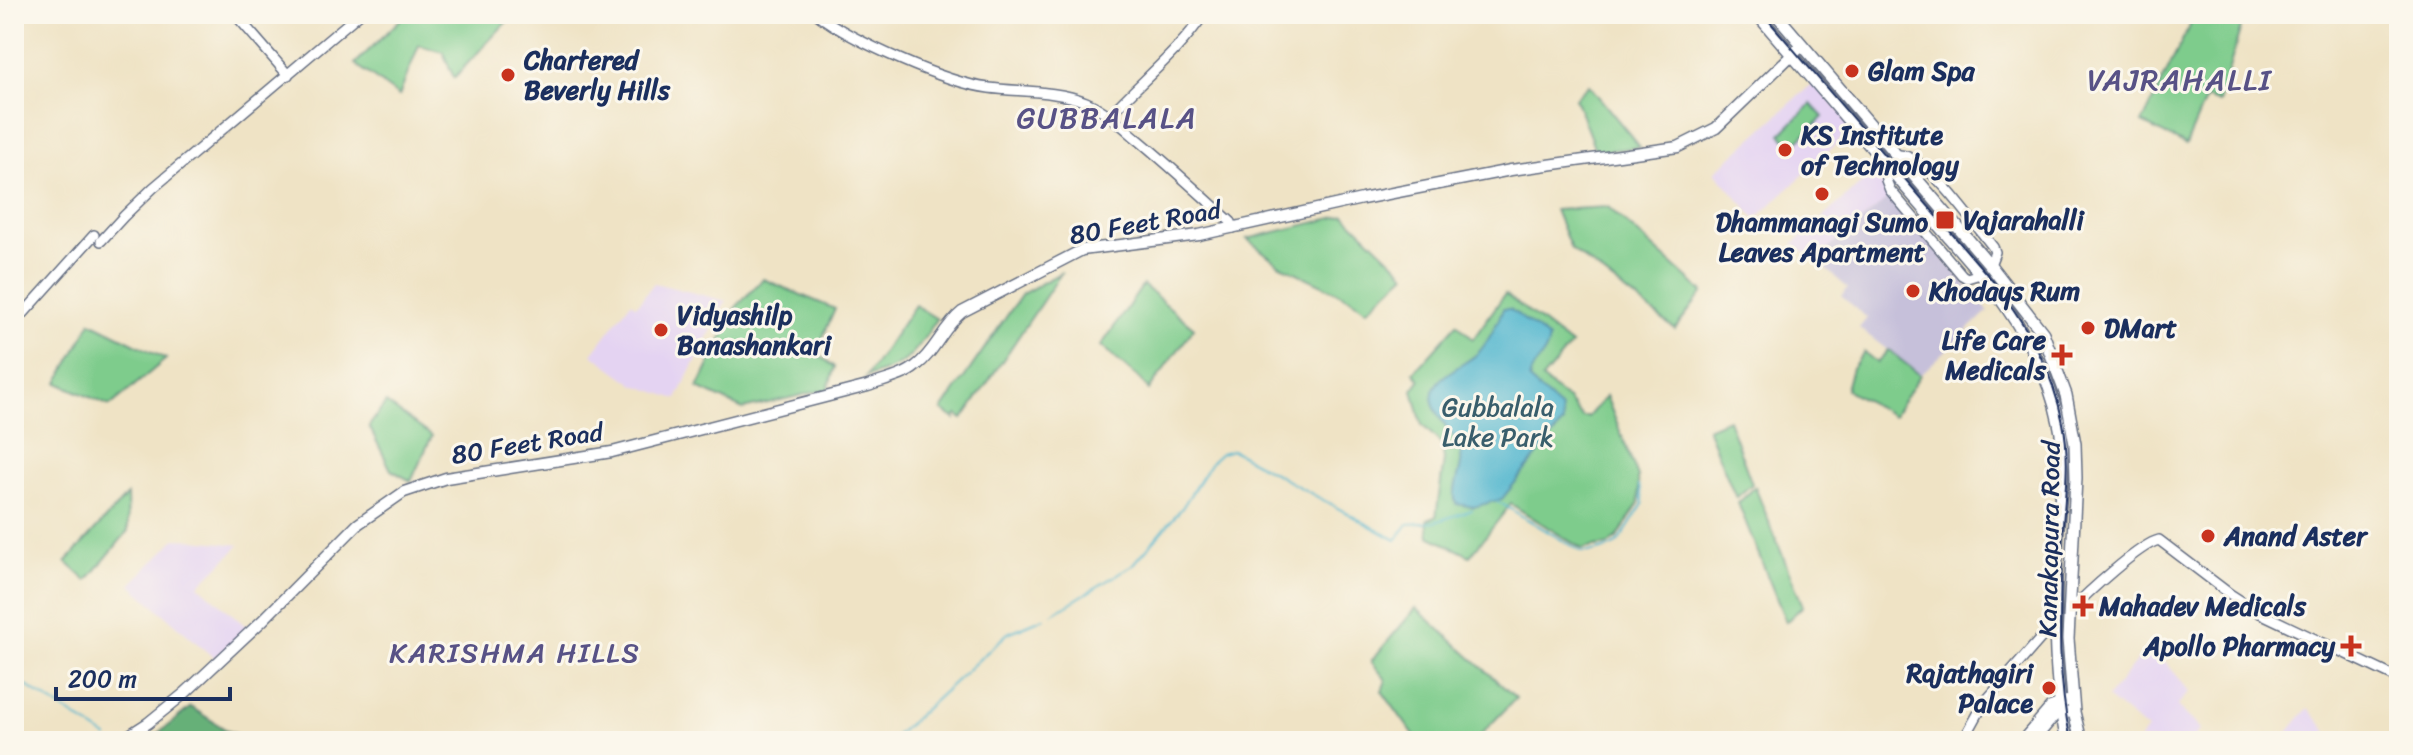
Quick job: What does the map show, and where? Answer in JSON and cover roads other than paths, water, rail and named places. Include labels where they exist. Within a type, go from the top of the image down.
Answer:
[{"type":"highway","name":"Kanakapura Road","points":[[1757,14],[1799,52],[1898,155],[2043,333],[2071,417],[2077,466],[2068,639],[2074,712],[2081,741]]},
{"type":"highway","name":"Kanakapura Road","points":[[1776,14],[1799,52],[1886,163],[1982,276],[2027,337],[2050,390],[2059,422],[2063,472],[2055,666],[2067,741]]},
{"type":"highway","points":[[1982,276],[1991,267]]},
{"type":"main road","name":"80 Feet Road","points":[[120,741],[185,693],[358,524],[404,492],[459,476],[612,452],[868,386],[905,373],[917,365],[949,323],[962,312],[1077,252],[1526,170],[1671,152],[1696,144],[1725,125],[1799,52]]},
{"type":"main road","name":"80 Feet Road","points":[[128,741],[188,696],[265,625],[361,527],[397,501],[424,489],[473,478],[613,456],[869,390],[902,378],[923,365],[964,315],[1084,254],[1224,236],[1363,203],[1526,170]]},
{"type":"main road","points":[[2033,741],[2061,708],[2073,699]]},
{"type":"main road","points":[[2022,741],[2051,707],[2074,712]]},
{"type":"street","points":[[235,14],[288,75]]},
{"type":"street","points":[[14,324],[98,238],[153,188],[359,14]]},
{"type":"street","points":[[817,14],[839,29],[884,51],[956,79],[988,88],[1078,99],[1110,115],[1232,225]]},
{"type":"street","points":[[1110,115],[1179,49],[1204,14]]},
{"type":"street","points":[[2070,611],[2131,557],[2151,542],[2159,540],[2258,612],[2399,679]]},
{"type":"street","points":[[1963,741],[1984,703],[2055,622]]},
{"type":"water","points":[[1503,309],[1510,309],[1549,339],[1529,380],[1561,409],[1563,423],[1502,499],[1474,507],[1456,504],[1460,449],[1436,412],[1432,396],[1440,380],[1478,353]]},
{"type":"waterway","points":[[1052,614],[1133,565],[1182,508],[1211,462],[1221,453],[1232,450],[1396,540],[1408,524],[1435,522],[1472,510]]},
{"type":"waterway","points":[[1497,501],[1582,552],[1594,552],[1614,546],[1620,540],[1643,504],[1639,486]]},
{"type":"waterway","points":[[890,741],[1008,633],[1044,618]]},
{"type":"waterway","points":[[14,678],[107,737]]},
{"type":"railway","points":[[1763,14],[1997,286],[2029,334],[2046,368],[2063,423],[2066,452],[2060,640],[2063,691],[2071,741]]},
{"type":"place","name":"Glam Spa","points":[[1852,71]]},
{"type":"place","name":"Chartered Beverly Hills","points":[[508,75]]},
{"type":"place","name":"KS Institute of Technology","points":[[1785,150]]},
{"type":"place","name":"Dhammanagi Sumo Leaves Apartment","points":[[1822,194]]},
{"type":"place","name":"Vajarahalli","points":[[1945,220]]},
{"type":"place","name":"Khodays Rum","points":[[1913,291]]},
{"type":"place","name":"DMart","points":[[2088,328]]},
{"type":"place","name":"Vidyashilp Banashankari","points":[[661,330]]},
{"type":"place","name":"Life Care Medicals","points":[[2062,355]]},
{"type":"place","name":"Anand Aster","points":[[2208,536]]},
{"type":"place","name":"Mahadev Medicals","points":[[2083,606]]},
{"type":"place","name":"Apollo Pharmacy","points":[[2351,646]]},
{"type":"place","name":"Rajathagiri Palace","points":[[2049,688]]},
{"type":"district","name":"VAJRAHALLI","points":[[2180,80]]},
{"type":"district","name":"GUBBALALA","points":[[1107,118]]},
{"type":"district","name":"KARISHMA HILLS","points":[[515,652]]},
{"type":"park label","name":"Gubbalala Lake Park","points":[[1498,422]]}]
